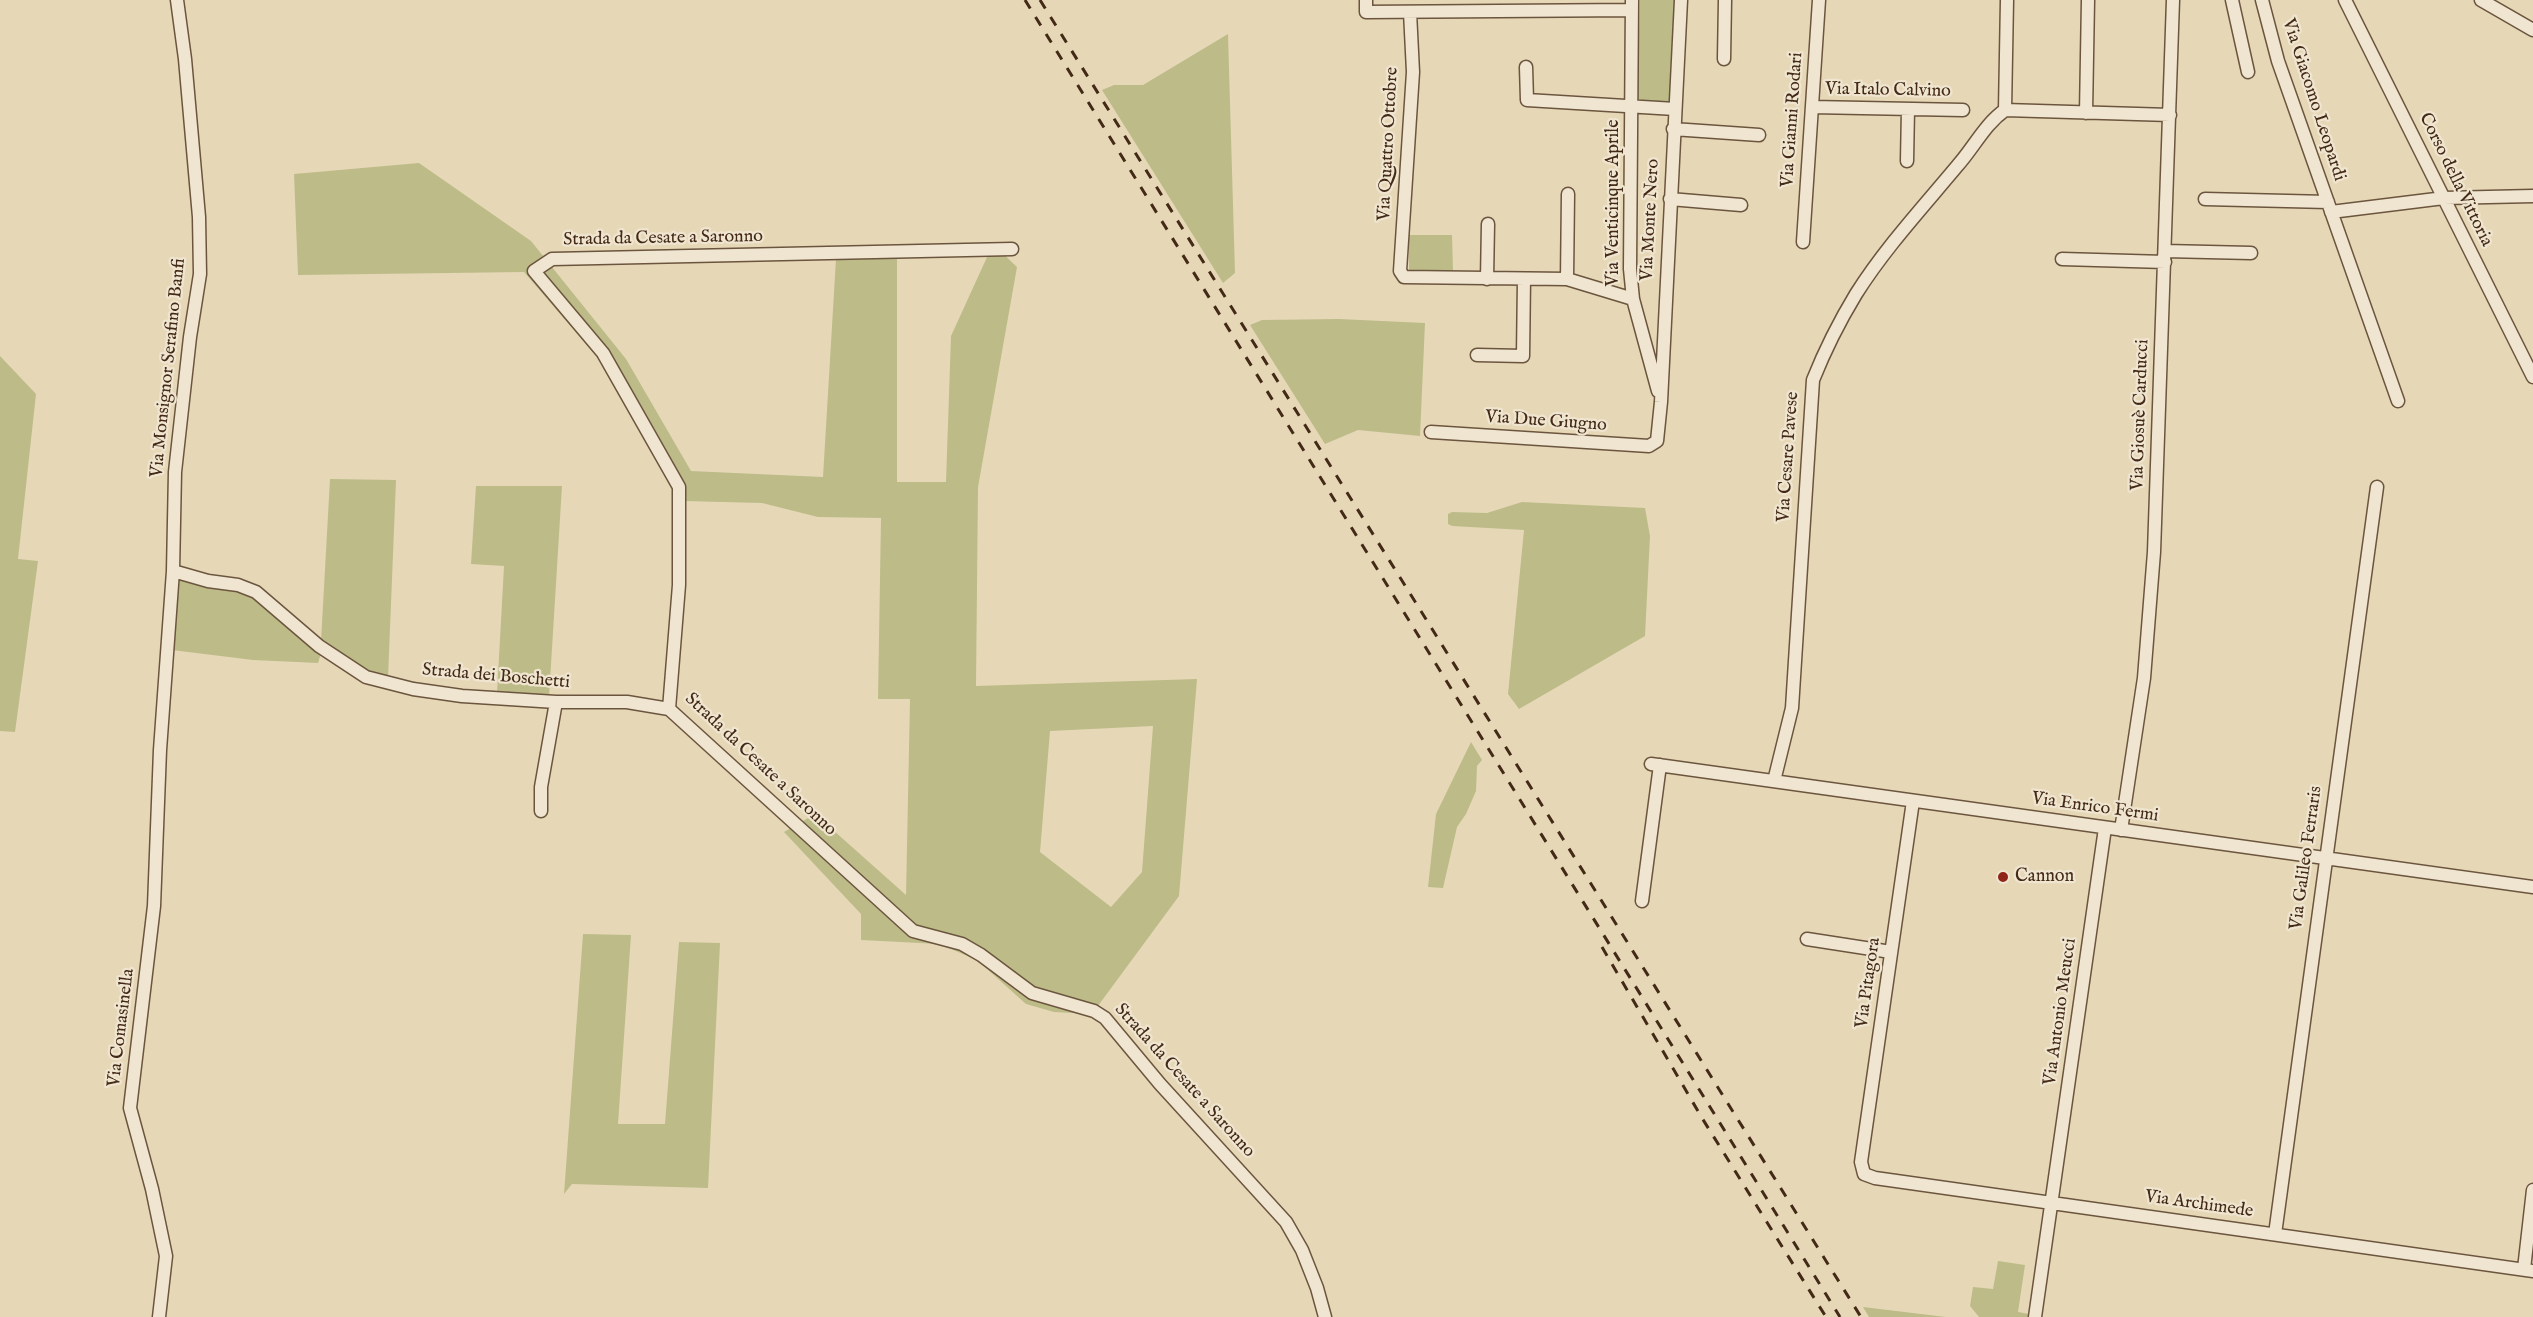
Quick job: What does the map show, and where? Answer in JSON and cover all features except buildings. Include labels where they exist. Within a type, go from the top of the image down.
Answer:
[{"type":"street","name":"Via Monsignor Serafino Banfi","points":[[161,740],[173,571],[175,472],[190,337],[200,274],[199,217],[185,59],[177,0]]},
{"type":"street","name":"Via Monte Nero","points":[[1657,441],[1661,402],[1681,0]]},
{"type":"street","points":[[1724,59],[1725,0]]},
{"type":"street","name":"Via Gianni Rodari","points":[[1803,242],[1819,0]]},
{"type":"street","points":[[2007,0],[2005,110],[2170,116]]},
{"type":"street","points":[[2086,113],[2088,0]]},
{"type":"street","name":"Via Giosuè Carducci","points":[[2121,830],[2144,678],[2154,552],[2173,0]]},
{"type":"street","points":[[2232,0],[2248,72]]},
{"type":"street","name":"Via Giacomo Leopardi","points":[[2262,0],[2278,61],[2398,401]]},
{"type":"street","name":"Corso della Vittoria","points":[[2345,0],[2533,377]]},
{"type":"street","points":[[2481,0],[2533,30]]},
{"type":"street","points":[[1366,6],[1410,12],[1511,5],[1631,5]]},
{"type":"street","name":"Via Venticinque Aprile","points":[[1631,5],[1630,269],[1633,299],[1661,402]]},
{"type":"street","name":"Via Quattro Ottobre","points":[[1410,12],[1413,72],[1400,271],[1404,277],[1487,279]]},
{"type":"street","points":[[1526,67],[1527,100],[1675,109]]},
{"type":"street","name":"Via Italo Calvino","points":[[1812,107],[1963,110]]},
{"type":"street","points":[[1907,161],[1908,109]]},
{"type":"street","name":"Via Cesare Pavese","points":[[1774,781],[1792,708],[1812,380],[1830,339],[1856,293],[1883,255],[1962,161],[1993,119],[2005,110]]},
{"type":"street","points":[[1673,129],[1759,135]]},
{"type":"street","points":[[1568,194],[1568,279]]},
{"type":"street","points":[[2205,199],[2329,207],[2444,198],[2533,196]]},
{"type":"street","points":[[1670,199],[1741,205]]},
{"type":"street","points":[[1488,224],[1487,279],[1568,279],[1633,299]]},
{"type":"street","name":"Strada da Cesate a Saronno","points":[[1012,249],[552,259],[534,271],[603,353],[679,487],[679,585],[669,709],[913,931],[962,944],[981,955],[1032,993],[1092,1010],[1105,1017],[1160,1084],[1286,1222],[1302,1250],[1317,1288],[1325,1317]]},
{"type":"street","points":[[2062,259],[2251,253]]},
{"type":"street","points":[[1477,355],[1523,356],[1524,279]]},
{"type":"street","name":"Via Due Giugno","points":[[1431,432],[1649,446],[1657,441]]},
{"type":"street","name":"Via Galileo Ferraris","points":[[2275,1234],[2377,487]]},
{"type":"street","name":"Strada dei Boschetti","points":[[173,571],[208,581],[238,585],[256,592],[319,646],[366,677],[413,689],[462,696],[556,702],[627,702],[669,709]]},
{"type":"street","points":[[541,811],[541,787],[556,702]]},
{"type":"street","name":"Via Comasinella","points":[[159,1317],[166,1256],[152,1189],[130,1108],[154,906],[161,740]]},
{"type":"street","name":"Via Enrico Fermi","points":[[1642,901],[1656,764],[2533,887]]},
{"type":"street","name":"Via Pitagora","points":[[1862,1171],[1861,1162],[1913,801]]},
{"type":"street","name":"Via Antonio Meucci","points":[[2035,1317],[2105,828]]},
{"type":"street","points":[[1807,939],[1891,952]]},
{"type":"street","name":"Via Archimede","points":[[1862,1171],[1875,1178],[2528,1270]]},
{"type":"street","points":[[2528,1270],[2533,1190]]},
{"type":"shaded area","points":[[1640,0],[1678,0],[1673,104],[1637,101]]},
{"type":"shaded area","points":[[1228,34],[1235,273],[1223,283],[1102,90],[1114,85],[1143,85]]},
{"type":"shaded area","points":[[419,163],[531,241],[626,359],[691,471],[823,477],[836,259],[897,256],[897,482],[946,482],[951,336],[993,244],[1017,267],[978,487],[976,686],[1197,679],[1179,896],[1092,1014],[1054,1012],[1026,1004],[977,960],[939,944],[861,940],[861,914],[784,832],[815,814],[906,895],[910,699],[878,699],[881,518],[818,517],[762,503],[683,501],[598,358],[524,272],[298,275],[294,174]],"holes":[[[1153,726],[1142,872],[1111,907],[1040,852],[1050,731]]]},
{"type":"shaded area","points":[[1409,235],[1452,235],[1453,271],[1409,271]]},
{"type":"shaded area","points":[[1339,319],[1425,323],[1420,436],[1358,430],[1325,444],[1250,325],[1262,320]]},
{"type":"shaded area","points":[[0,356],[36,394],[18,559],[38,561],[15,732],[0,731]]},
{"type":"shaded area","points":[[330,479],[396,480],[388,678],[368,673],[321,641]]},
{"type":"shaded area","points":[[476,486],[562,486],[549,697],[497,694],[504,566],[471,564]]},
{"type":"shaded area","points":[[1522,502],[1645,508],[1650,536],[1645,636],[1519,709],[1508,694],[1524,530],[1452,526],[1448,524],[1448,514],[1452,512],[1487,513]]},
{"type":"shaded area","points":[[178,575],[253,595],[321,653],[318,663],[253,660],[172,650]]},
{"type":"shaded area","points":[[1471,742],[1482,760],[1477,766],[1476,791],[1466,814],[1457,827],[1443,888],[1428,887],[1436,814]]},
{"type":"shaded area","points":[[583,934],[631,935],[618,1124],[665,1124],[679,942],[720,943],[708,1188],[572,1184],[564,1194]]},
{"type":"shaded area","points":[[1998,1261],[2025,1265],[2018,1312],[2029,1314],[2029,1317],[1979,1317],[1970,1306],[1973,1287],[1993,1289]]},
{"type":"shaded area","points":[[1863,1307],[1946,1317],[1869,1317]]},
{"type":"railway","points":[[1025,0],[1840,1317]]},
{"type":"railway","points":[[1040,0],[1861,1317]]},
{"type":"railway","points":[[1602,947],[1702,1118],[1826,1317]]},
{"type":"place","name":"Cannon","points":[[2003,877]]}]
